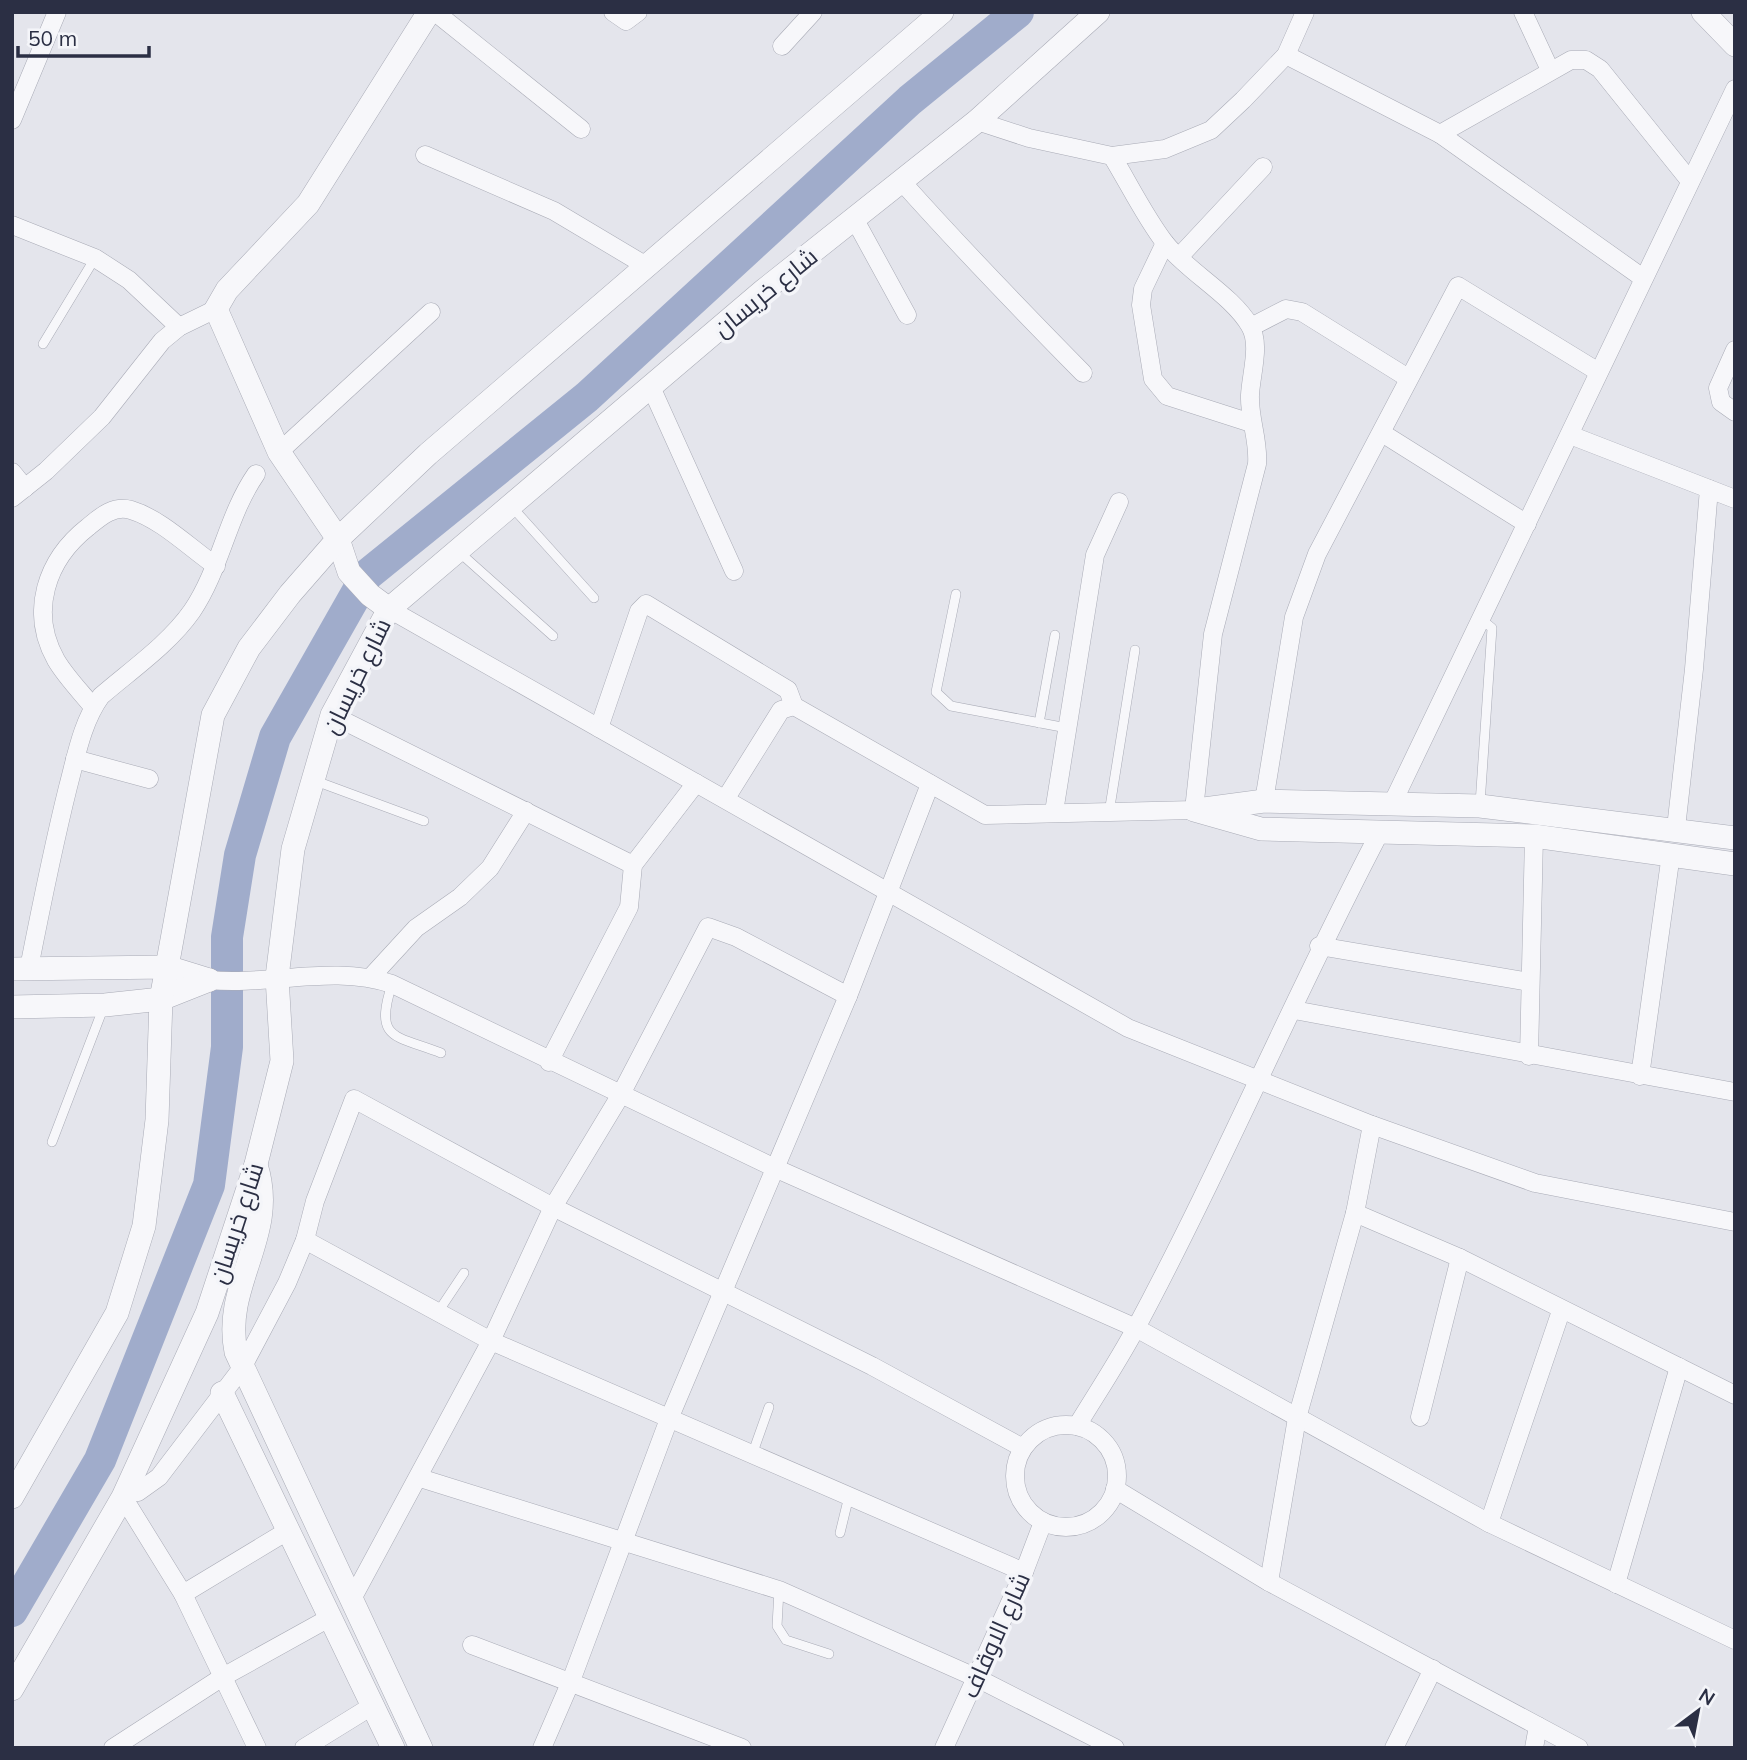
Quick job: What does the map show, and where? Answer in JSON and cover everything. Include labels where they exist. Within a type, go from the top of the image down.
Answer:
[{"type":"street","points":[[12,120],[57,12]]},
{"type":"street","points":[[12,472],[19,493],[102,417],[162,341],[179,327],[216,309],[227,290],[308,204],[429,12]]},
{"type":"street","points":[[435,12],[581,129]]},
{"type":"street","points":[[613,12],[626,21],[638,12]]},
{"type":"street","points":[[782,46],[813,12]]},
{"type":"street","name":"شارع خريسان","points":[[12,1689],[124,1495],[207,1313],[256,1164],[282,1062],[277,977],[293,849],[311,779],[332,715],[389,609],[764,291],[903,183],[977,121],[1098,12]]},
{"type":"street","points":[[977,121],[1029,138],[1112,156],[1165,149],[1211,130],[1286,55],[1305,12]]},
{"type":"street","points":[[1523,12],[1550,70]]},
{"type":"street","points":[[1703,12],[1735,45]]},
{"type":"street","points":[[12,1497],[117,1313],[144,1226],[157,1120],[161,999],[214,715],[249,648],[338,539],[428,454],[649,267],[933,15]]},
{"type":"street","points":[[1286,55],[1440,134],[1643,278]]},
{"type":"street","points":[[1440,134],[1550,70],[1571,60],[1586,60],[1601,69],[1690,181]]},
{"type":"street","points":[[1392,804],[1570,435],[1597,371],[1735,89]]},
{"type":"street","points":[[425,155],[554,211],[649,267]]},
{"type":"street","points":[[1112,156],[1165,243],[1251,327],[1255,344],[1250,396],[1251,423],[1259,448],[1257,464],[1213,634],[1194,810]]},
{"type":"street","points":[[1179,257],[1263,167]]},
{"type":"street","points":[[903,183],[982,271],[1015,301],[1083,373]]},
{"type":"street","points":[[855,220],[907,315]]},
{"type":"street","points":[[12,225],[95,258],[129,280],[179,327]]},
{"type":"street","points":[[1165,243],[1143,289],[1141,305],[1153,379],[1167,396],[1251,423]]},
{"type":"street","points":[[1264,801],[1300,593],[1317,554],[1458,286],[1597,371]]},
{"type":"street","points":[[216,309],[279,452],[338,539],[349,572],[370,595],[389,609],[1128,1028],[1372,1125],[1535,1183],[1735,1222]]},
{"type":"street","points":[[1251,327],[1286,309],[1302,312],[1408,378]]},
{"type":"street","points":[[279,452],[431,312]]},
{"type":"street","points":[[1735,350],[1718,388],[1721,402],[1735,412]]},
{"type":"street","points":[[651,387],[734,571]]},
{"type":"street","points":[[1382,433],[1527,524]]},
{"type":"street","points":[[1570,435],[1735,499]]},
{"type":"street","points":[[256,474],[240,500],[216,566],[192,611],[177,628],[101,696],[93,707],[75,759],[20,969],[167,967],[209,980],[238,983],[277,977],[371,976],[392,984],[620,1096],[777,1169],[1136,1328],[1489,1522],[1735,1640]]},
{"type":"street","points":[[1675,828],[1694,669],[1709,489]]},
{"type":"street","points":[[1054,812],[1095,555],[1119,502]]},
{"type":"street","points":[[93,707],[57,662],[45,635],[43,602],[48,576],[61,553],[105,514],[117,509],[130,510],[153,522],[216,566]]},
{"type":"street","points":[[599,728],[639,611],[646,604],[788,690],[794,706],[985,815],[1194,810],[1264,801],[1480,806],[1675,828],[1735,838]]},
{"type":"street","points":[[726,798],[781,710],[794,706]]},
{"type":"street","points":[[332,715],[633,865]]},
{"type":"street","points":[[75,759],[149,779]]},
{"type":"street","points":[[550,1062],[629,906],[633,865],[696,783]]},
{"type":"street","points":[[542,1748],[571,1681],[670,1419],[848,996],[930,784]]},
{"type":"street","points":[[1194,810],[1261,829],[1534,836],[1735,864]]},
{"type":"street","points":[[371,976],[416,928],[460,897],[490,869],[526,811]]},
{"type":"street","points":[[1077,1426],[1136,1328],[1294,1010],[1319,946],[1381,830]]},
{"type":"street","points":[[1530,1056],[1534,836]]},
{"type":"street","points":[[1640,1076],[1671,854]]},
{"type":"street","points":[[352,1600],[420,1478],[491,1341],[553,1207],[620,1096],[708,927],[736,937],[848,996]]},
{"type":"street","points":[[1319,946],[1530,982]]},
{"type":"street","points":[[12,1007],[105,1005],[161,999],[209,980]]},
{"type":"street","points":[[1294,1010],[1735,1092]]},
{"type":"street","points":[[257,1748],[221,1678],[183,1594],[124,1495],[138,1492],[153,1483],[242,1368],[287,1283],[305,1240],[315,1201],[354,1098],[553,1207],[1023,1448]]},
{"type":"street","points":[[1269,1582],[1297,1418],[1355,1213],[1372,1125]]},
{"type":"street","points":[[256,1164],[263,1193],[261,1224],[232,1319],[236,1352],[421,1748]]},
{"type":"street","points":[[1355,1213],[1460,1258],[1561,1311],[1735,1395]]},
{"type":"street","points":[[305,1240],[491,1341],[1024,1572]]},
{"type":"street","points":[[1420,1417],[1460,1258]]},
{"type":"street","points":[[1489,1522],[1561,1311]]},
{"type":"street","points":[[1616,1584],[1679,1367]]},
{"type":"street","points":[[222,1393],[393,1748]]},
{"type":"street","points":[[1059,1426],[1077,1426],[1098,1438],[1113,1457],[1117,1473],[1115,1489],[1104,1509],[1087,1523],[1057,1527],[1030,1513],[1015,1485],[1015,1469],[1023,1448],[1043,1430],[1059,1426]]},
{"type":"street","points":[[420,1478],[779,1590],[977,1678],[1115,1748]]},
{"type":"street","points":[[1115,1489],[1269,1582],[1579,1748]]},
{"type":"street","name":"شارع الاوقاف","points":[[944,1748],[1024,1572],[1043,1522]]},
{"type":"street","points":[[183,1594],[289,1530]]},
{"type":"street","points":[[113,1748],[221,1678],[331,1617]]},
{"type":"street","points":[[472,1645],[742,1748]]},
{"type":"street","points":[[1394,1748],[1433,1670]]},
{"type":"street","points":[[304,1748],[372,1706]]},
{"type":"street","points":[[1534,1748],[1538,1726]]},
{"type":"lane","points":[[43,344],[95,258]]},
{"type":"lane","points":[[511,505],[594,598]]},
{"type":"lane","points":[[457,551],[553,636]]},
{"type":"lane","points":[[956,594],[936,692],[951,706],[1067,728]]},
{"type":"lane","points":[[1480,806],[1492,628],[1481,620]]},
{"type":"lane","points":[[1039,723],[1055,635]]},
{"type":"lane","points":[[1109,813],[1135,650]]},
{"type":"lane","points":[[311,779],[424,821]]},
{"type":"lane","points":[[392,984],[383,1011],[384,1023],[393,1034],[441,1054]]},
{"type":"lane","points":[[52,1142],[105,1005]]},
{"type":"lane","points":[[438,1312],[464,1273]]},
{"type":"lane","points":[[752,1455],[769,1407]]},
{"type":"lane","points":[[840,1533],[849,1496]]},
{"type":"lane","points":[[779,1590],[778,1626],[786,1640],[829,1654]]},
{"type":"waterway","points":[[12,1611],[100,1460],[209,1185],[227,1047],[227,937],[240,855],[275,737],[367,575],[587,397],[910,100],[1018,12]]}]
